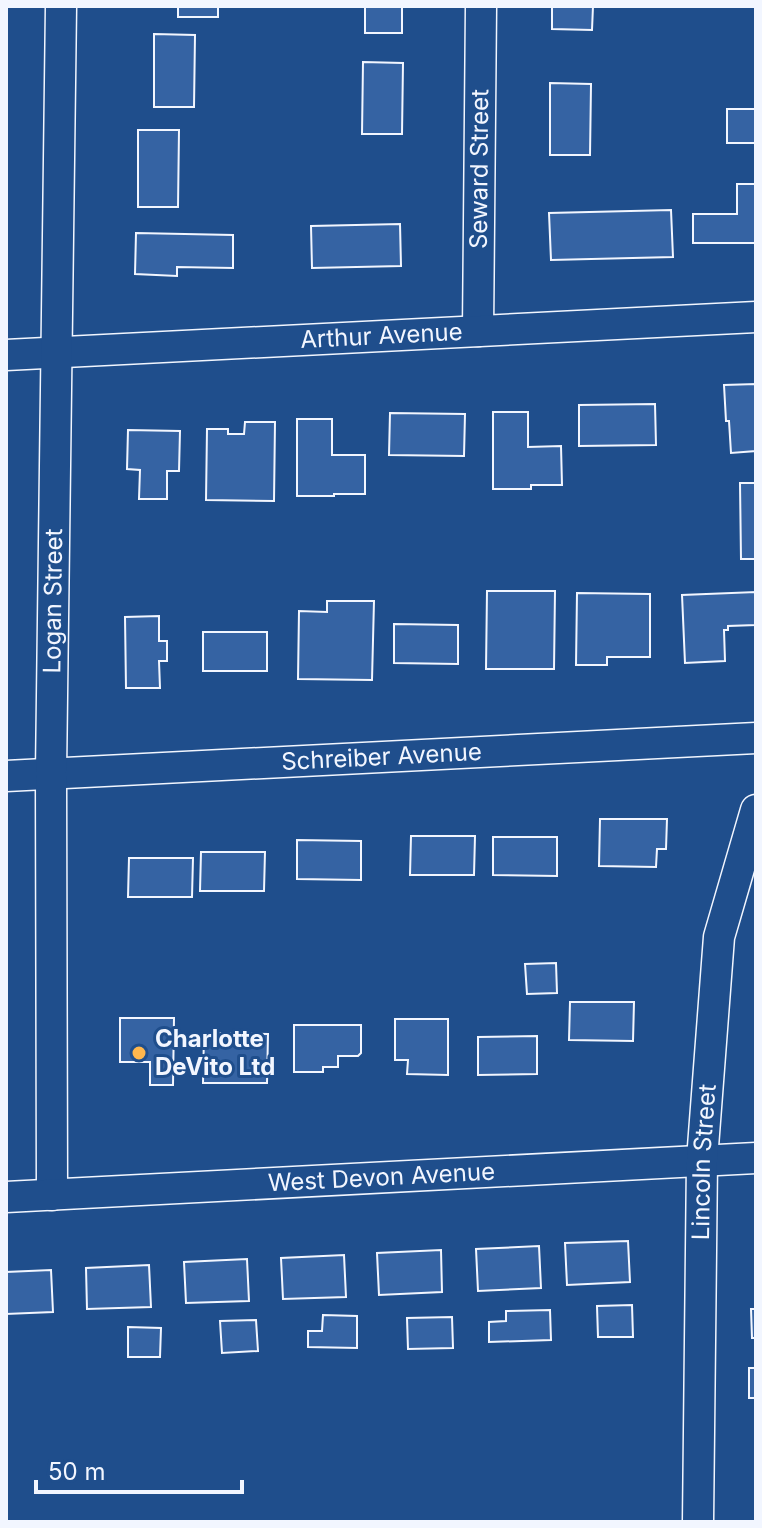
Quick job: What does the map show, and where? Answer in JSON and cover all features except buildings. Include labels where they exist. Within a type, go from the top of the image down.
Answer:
[{"type":"street","name":"Logan Street","points":[[52,1195],[51,773],[61,6]]},
{"type":"street","name":"Seward Street","points":[[478,331],[481,6]]},
{"type":"street","name":"Arthur Avenue","points":[[6,355],[756,317]]},
{"type":"street","name":"Schreiber Avenue","points":[[6,776],[756,738]]},
{"type":"street","name":"Lincoln Street","points":[[698,1522],[702,1160],[719,937],[756,810]]},
{"type":"street","name":"West Devon Avenue","points":[[6,1197],[756,1158]]},
{"type":"place","name":"Charlotte DeVito Ltd","points":[[139,1053]]}]
